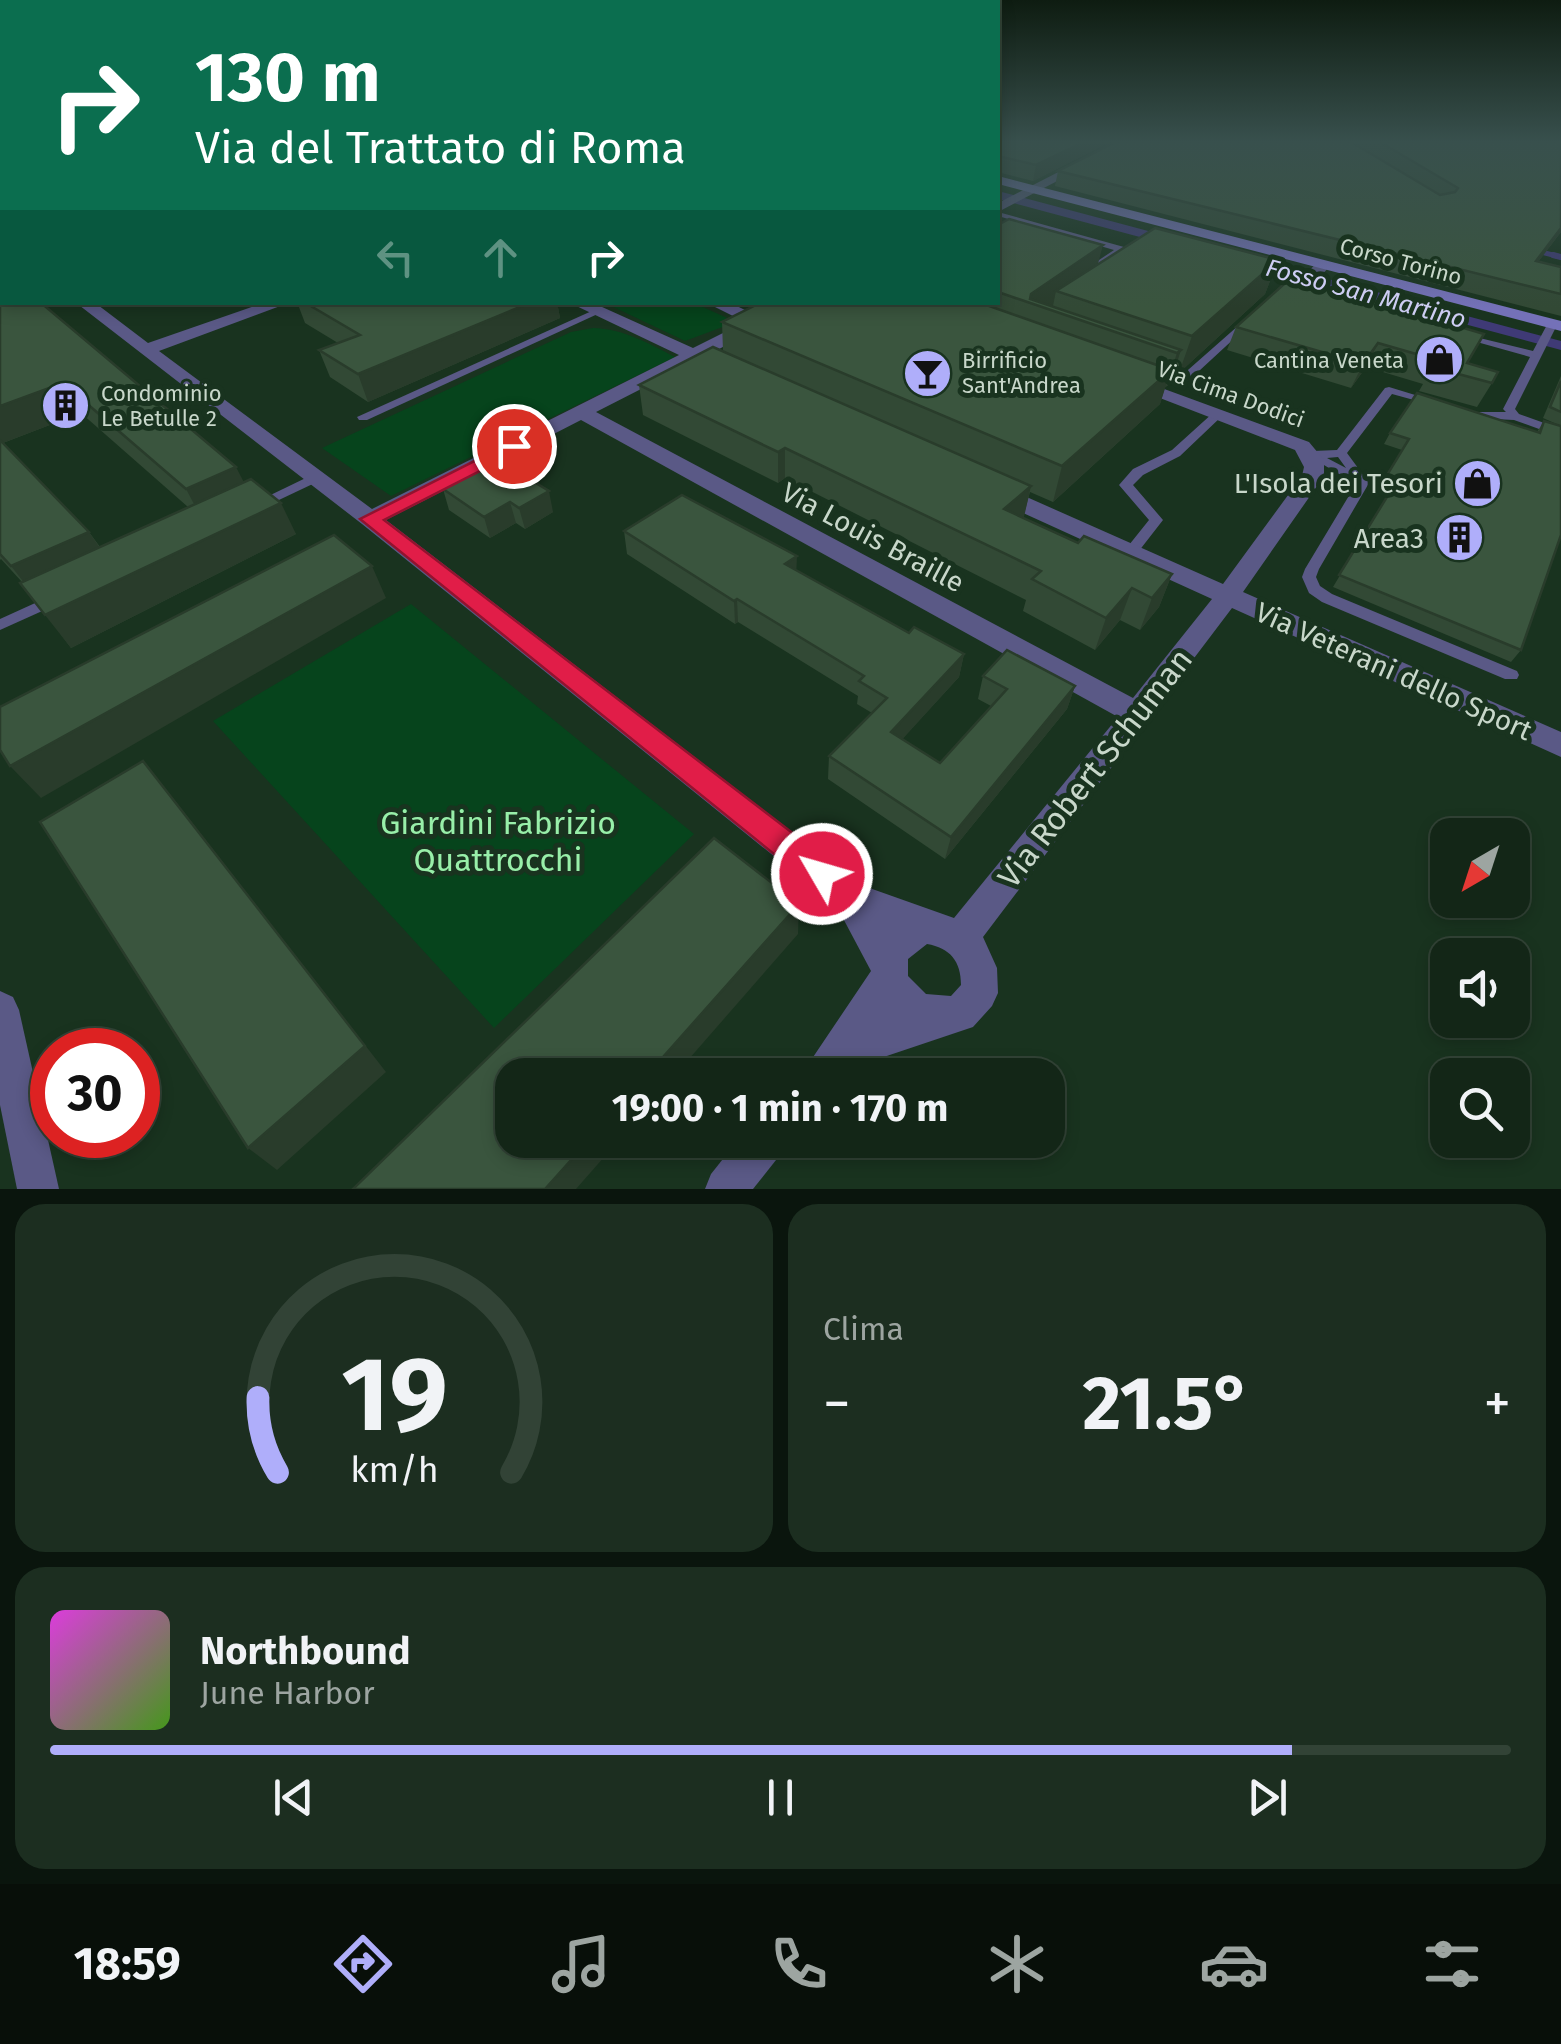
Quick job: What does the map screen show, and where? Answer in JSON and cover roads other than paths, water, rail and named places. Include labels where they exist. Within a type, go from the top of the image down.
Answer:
[{"type":"main road","name":"Corso Torino","points":[[1044,196],[1315,279],[1548,337]]},
{"type":"street","points":[[1002,209],[1026,196]]},
{"type":"street","points":[[87,305],[370,519],[849,896],[943,932],[979,962],[979,993],[960,1014],[847,1058]]},
{"type":"street","points":[[144,350],[274,305]]},
{"type":"street","points":[[583,305],[741,376]]},
{"type":"street","points":[[720,305],[759,322]]},
{"type":"street","points":[[370,519],[792,305]]},
{"type":"street","name":"Via Cima Dodici","points":[[1107,375],[1283,438],[1313,455]]},
{"type":"street","name":"Via Louis Braille","points":[[581,412],[1137,714]]},
{"type":"street","name":"Via Robert Schuman","points":[[943,932],[1137,714],[1313,476],[1313,455]]},
{"type":"street","name":"Via Veterani dello Sport","points":[[970,480],[1561,746]]},
{"type":"street","points":[[849,896],[902,1002],[915,1011],[944,1018]]},
{"type":"street","points":[[836,1058],[904,934],[943,932]]},
{"type":"street","points":[[0,1010],[38,1189]]},
{"type":"street","points":[[726,1189],[750,1158]]},
{"type":"lane","points":[[1002,209],[1016,220],[1121,249],[1096,265],[1060,255]]},
{"type":"lane","points":[[1000,229],[1016,220]]},
{"type":"lane","points":[[1118,268],[1132,257]]},
{"type":"lane","points":[[363,417],[598,312]]},
{"type":"lane","points":[[1144,368],[1182,382],[1252,316]]},
{"type":"lane","points":[[1455,333],[1548,337],[1509,408],[1515,416]]},
{"type":"lane","points":[[1461,348],[1476,352]]},
{"type":"lane","points":[[1313,455],[1341,453],[1388,390],[1443,406]]},
{"type":"lane","points":[[1462,411],[1498,418],[1515,416],[1561,433]]},
{"type":"lane","points":[[1130,553],[1156,520],[1126,485],[1138,472],[1176,453],[1218,414]]},
{"type":"lane","points":[[1341,453],[1363,483]]},
{"type":"lane","points":[[1313,455],[1363,483]]},
{"type":"lane","points":[[250,508],[314,478]]},
{"type":"lane","points":[[1363,483],[1312,569],[1309,577],[1314,589],[1327,598],[1511,675]]},
{"type":"lane","points":[[0,625],[72,592]]},
{"type":"water","name":"Fosso San Martino","points":[[1000,196],[1019,196],[1561,341],[1561,350]]},
{"type":"waterway","points":[[1533,250],[1561,257]]},
{"type":"place","name":"Cantina Veneta","points":[[1439,360]]},
{"type":"place","name":"Birrificio Sant'Andrea","points":[[927,373]]},
{"type":"place","name":"Condominio Le Betulle 2","points":[[66,406]]},
{"type":"place","name":"L'Isola dei Tesori","points":[[1478,483]]},
{"type":"place","name":"Area3","points":[[1459,538]]},
{"type":"park label","name":"Giardini Fabrizio Quattrocchi","points":[[498,842]]}]
